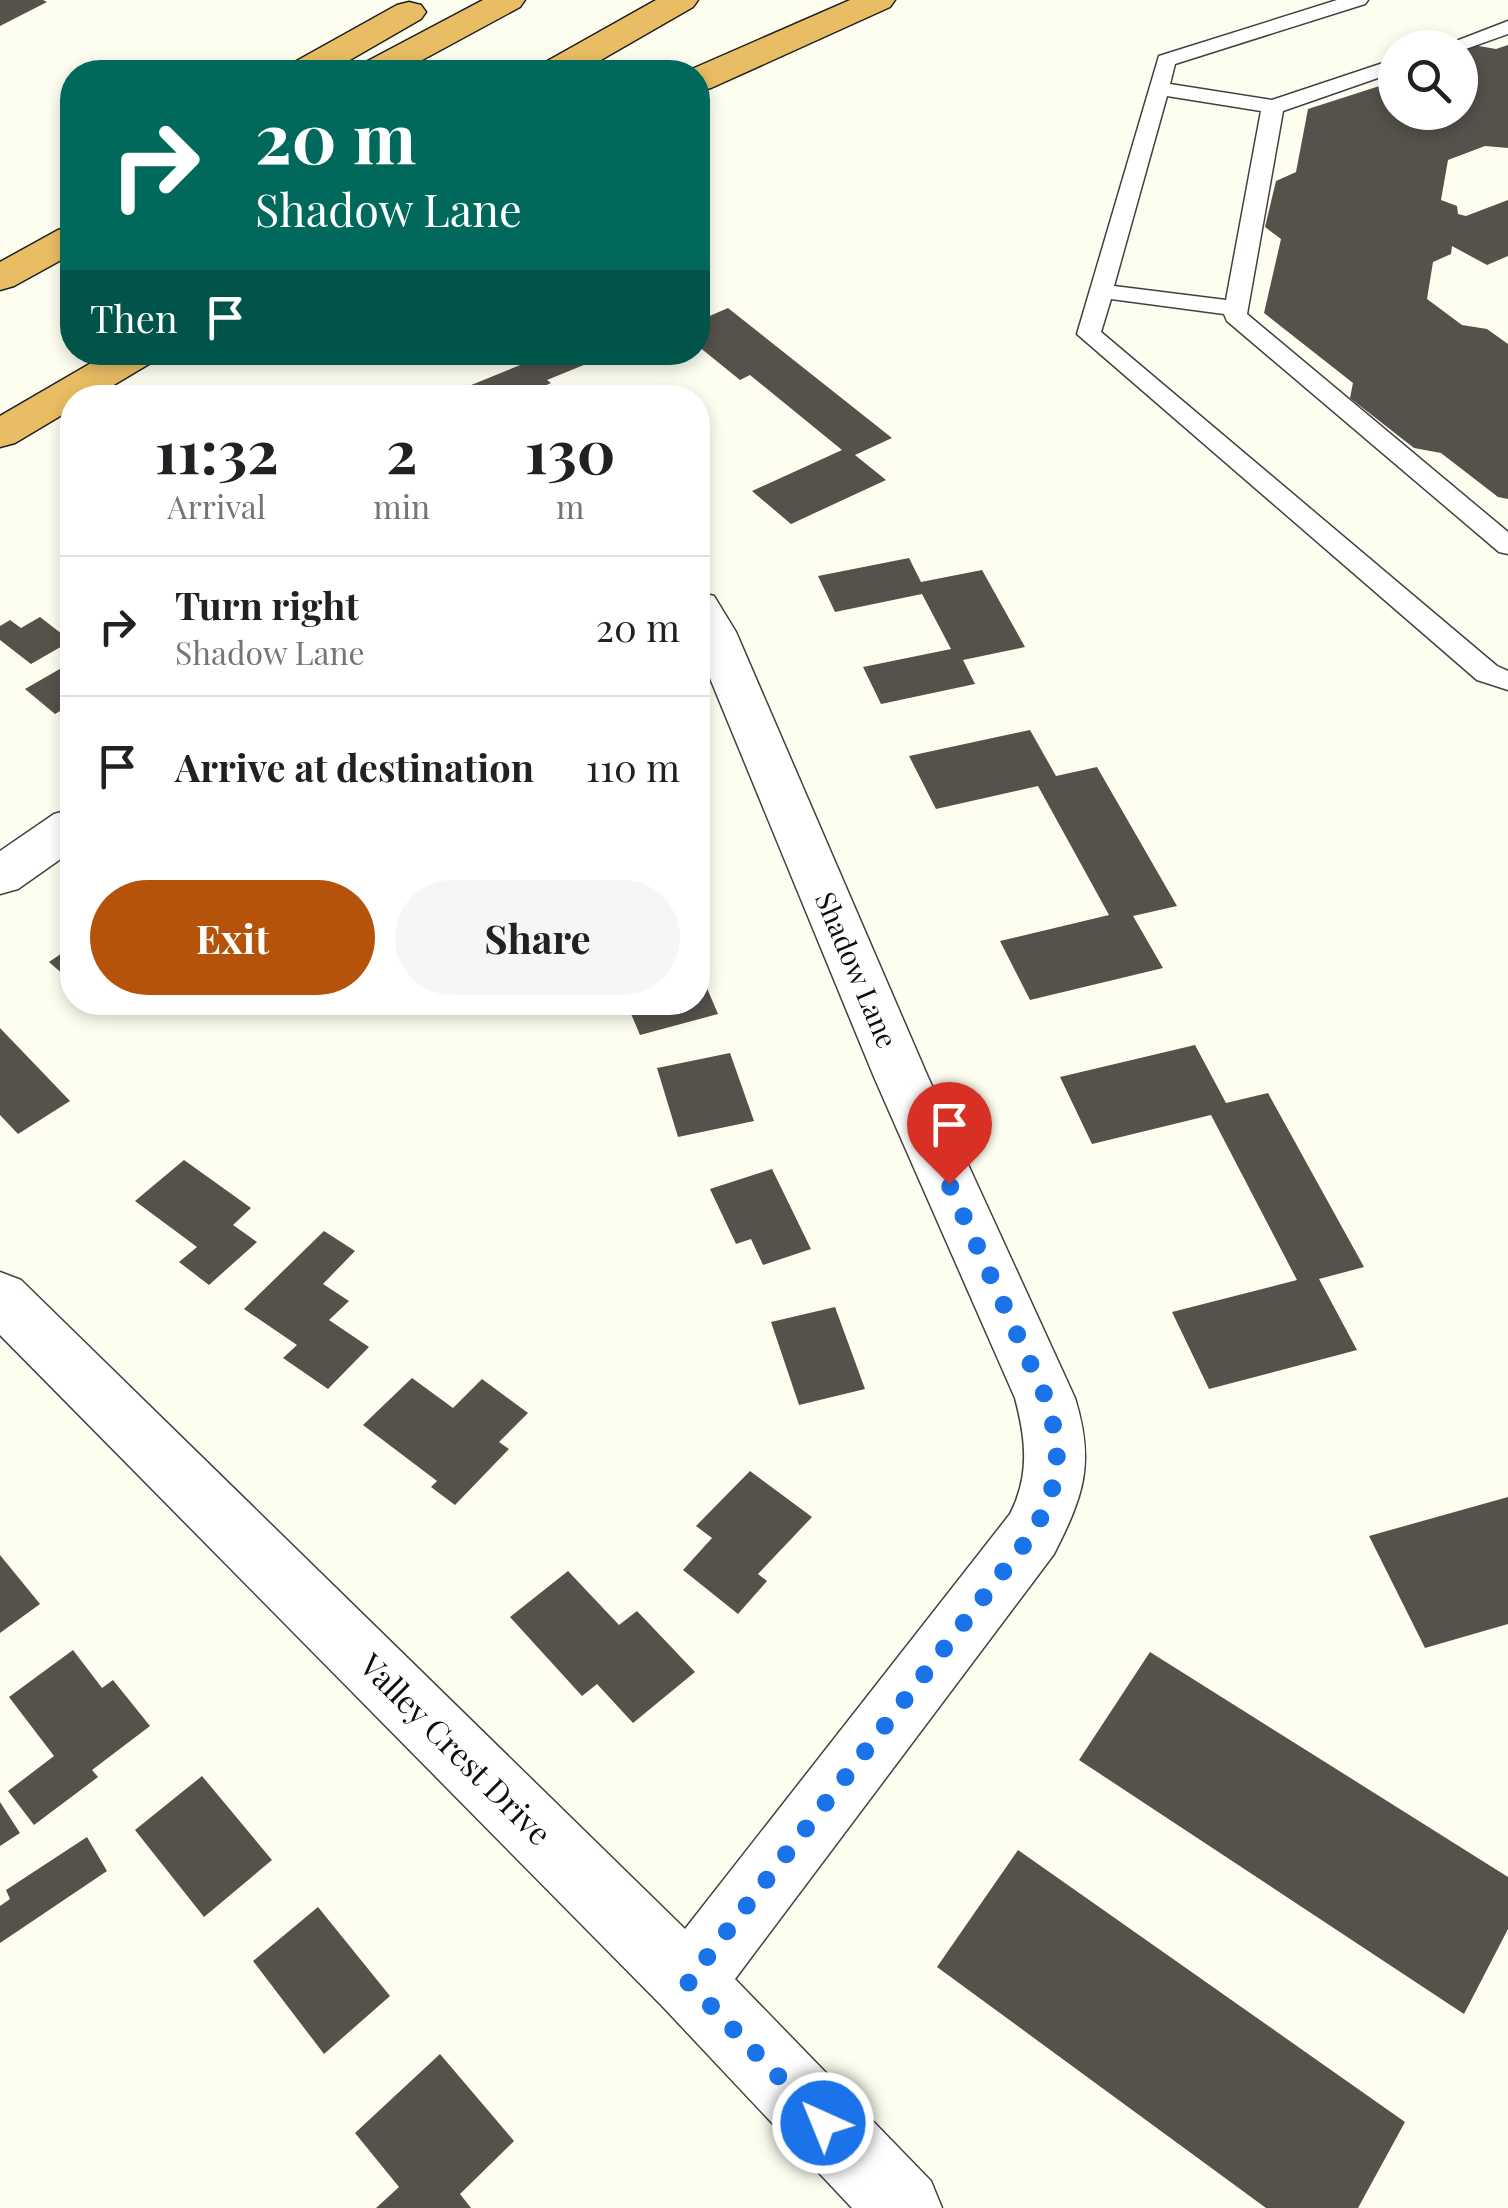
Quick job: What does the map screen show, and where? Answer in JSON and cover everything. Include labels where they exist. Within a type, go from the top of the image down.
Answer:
[{"type":"highway","points":[[325,60],[429,0]]},
{"type":"highway","points":[[397,60],[508,0]]},
{"type":"highway","points":[[576,60],[681,0]]},
{"type":"highway","points":[[710,75],[878,0]]},
{"type":"highway","points":[[0,278],[60,245]]},
{"type":"highway","points":[[0,392],[60,358]]},
{"type":"highway","points":[[84,385],[118,365]]},
{"type":"highway","points":[[0,434],[60,399]]},
{"type":"street","name":"Shadow Lane","points":[[688,1982],[1032,1534],[1049,1504],[1058,1474],[1057,1434],[1046,1398],[900,1076],[710,630]]},
{"type":"street","points":[[0,876],[60,835]]},
{"type":"street","name":"Valley Crest Drive","points":[[0,1296],[688,1982],[904,2208]]},
{"type":"lane","points":[[1358,0],[1166,60],[1089,334],[1487,673],[1508,681]]},
{"type":"lane","points":[[1478,38],[1508,27]]},
{"type":"lane","points":[[1158,88],[1273,107],[1378,72]]},
{"type":"lane","points":[[1273,107],[1235,316],[1508,546]]},
{"type":"lane","points":[[1101,291],[1236,308]]},
{"type":"building","points":[[0,0],[43,0],[47,2],[0,26]]},
{"type":"building","points":[[1508,45],[1508,148],[1485,146],[1448,160],[1441,200],[1457,206],[1458,214],[1466,216],[1508,200],[1508,256],[1487,265],[1452,246],[1451,254],[1433,262],[1427,299],[1462,325],[1487,329],[1508,344],[1508,499],[1498,497],[1441,453],[1414,448],[1350,398],[1353,383],[1264,313],[1281,239],[1265,227],[1276,181],[1296,172],[1308,109],[1378,86],[1378,130],[1478,130],[1478,46],[1496,49]]},
{"type":"building","points":[[728,308],[892,438],[855,455],[886,480],[791,524],[752,491],[842,450],[750,375],[740,380],[710,356],[710,316]]},
{"type":"building","points":[[520,365],[584,365],[547,380],[551,383],[547,385],[471,385]]},
{"type":"building","points":[[909,558],[921,582],[982,570],[1025,647],[963,660],[975,684],[881,704],[863,667],[951,649],[922,594],[835,612],[818,576]]},
{"type":"building","points":[[40,617],[60,632],[60,647],[31,664],[0,640],[0,626],[10,620],[21,628]]},
{"type":"building","points":[[60,669],[60,711],[55,714],[25,689]]},
{"type":"building","points":[[1030,730],[1056,776],[1097,767],[1177,906],[1133,916],[1163,968],[1030,1000],[1000,941],[1109,915],[1038,786],[936,809],[909,756]]},
{"type":"building","points":[[60,954],[60,972],[49,962]]},
{"type":"building","points":[[710,995],[718,1014],[640,1035],[632,1015],[710,1015]]},
{"type":"building","points":[[0,1028],[70,1101],[18,1134],[0,1115]]},
{"type":"building","points":[[1195,1045],[1226,1103],[1268,1093],[1364,1267],[1319,1279],[1357,1350],[1209,1389],[1172,1312],[1297,1280],[1211,1115],[1092,1144],[1060,1077]]},
{"type":"building","points":[[730,1053],[754,1121],[678,1137],[657,1068]]},
{"type":"building","points":[[184,1160],[251,1208],[233,1225],[257,1242],[209,1285],[179,1262],[197,1247],[135,1201]]},
{"type":"building","points":[[772,1169],[811,1249],[763,1265],[751,1239],[736,1244],[710,1189]]},
{"type":"building","points":[[324,1231],[355,1251],[323,1284],[349,1301],[329,1320],[369,1347],[328,1389],[283,1358],[297,1345],[244,1309]]},
{"type":"building","points":[[835,1307],[865,1389],[799,1405],[771,1322]]},
{"type":"building","points":[[412,1378],[453,1408],[482,1379],[528,1413],[499,1442],[509,1449],[455,1505],[431,1487],[437,1481],[363,1425]]},
{"type":"building","points":[[750,1471],[812,1517],[758,1574],[767,1581],[738,1614],[683,1570],[712,1538],[696,1526]]},
{"type":"building","points":[[1508,1497],[1508,1624],[1425,1648],[1369,1536]]},
{"type":"building","points":[[0,1555],[40,1604],[0,1633]]},
{"type":"building","points":[[568,1571],[619,1625],[637,1611],[695,1672],[633,1723],[597,1684],[582,1696],[510,1617]]},
{"type":"building","points":[[73,1650],[102,1688],[113,1680],[150,1726],[92,1770],[98,1777],[34,1825],[8,1791],[54,1756],[9,1697]]},
{"type":"building","points":[[1150,1652],[1508,1877],[1508,1929],[1464,2014],[1079,1760]]},
{"type":"building","points":[[202,1776],[272,1860],[204,1917],[135,1830]]},
{"type":"building","points":[[0,1802],[20,1833],[0,1846]]},
{"type":"building","points":[[87,1837],[107,1871],[0,1943],[0,1906],[10,1899],[6,1890]]},
{"type":"building","points":[[1018,1850],[1405,2122],[1358,2208],[1266,2208],[937,1967]]},
{"type":"building","points":[[318,1907],[390,1996],[324,2054],[253,1961]]},
{"type":"building","points":[[440,2054],[514,2141],[460,2194],[471,2208],[376,2208],[399,2187],[355,2133]]},
{"type":"route","points":[[823,2123],[688,1982],[1032,1534],[1049,1504],[1058,1474],[1057,1434],[1046,1398],[949,1184]]}]
